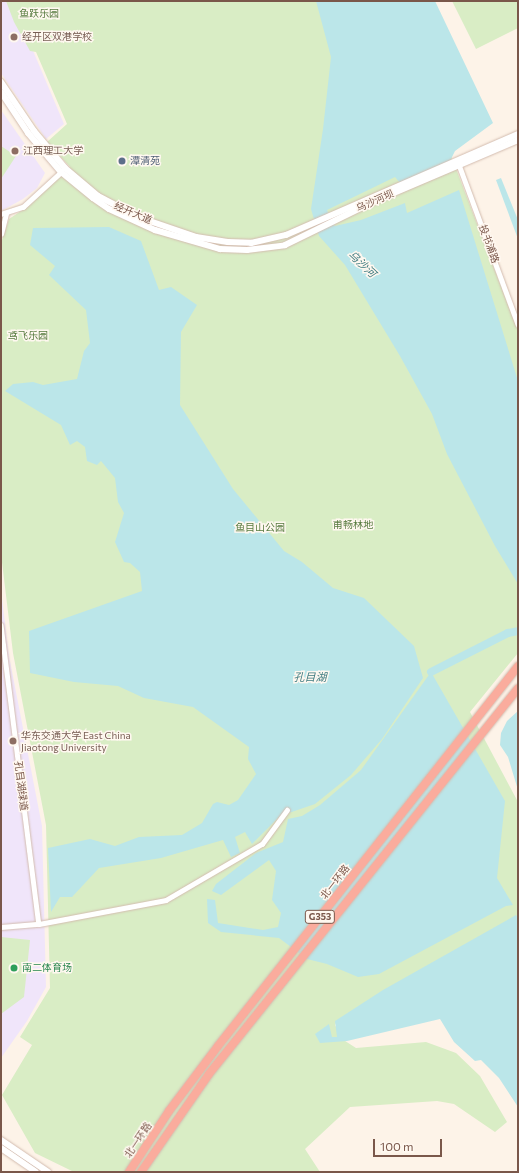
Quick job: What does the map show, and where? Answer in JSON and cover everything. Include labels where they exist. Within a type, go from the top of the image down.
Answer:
[{"type":"highway","name":"北一环路","points":[[129,1172],[169,1111],[218,1046],[518,666]]},
{"type":"highway","name":"北一环路","points":[[141,1172],[209,1074],[518,688]]},
{"type":"main road","name":"经开大道","points":[[1,82],[34,131],[65,168],[112,205],[196,237],[228,242],[251,243],[286,235],[313,222]]},
{"type":"main road","name":"经开大道","points":[[1,92],[28,133],[61,172],[109,209],[155,230],[220,249],[247,250],[293,241]]},
{"type":"main road","name":"乌沙河坝","points":[[313,222],[340,213],[458,162],[467,156],[518,134]]},
{"type":"main road","points":[[458,162],[518,140]]},
{"type":"main road","name":"乌沙河坝","points":[[293,241],[340,213]]},
{"type":"main road","points":[[1,1140],[48,1172]]},
{"type":"main road","points":[[1,1148],[36,1172]]},
{"type":"street","name":"投书浦路","points":[[458,162],[518,324]]},
{"type":"street","points":[[1,234],[3,214],[23,207],[61,172]]},
{"type":"street","name":"孔目湖绿道","points":[[1,625],[3,652],[39,924]]},
{"type":"street","points":[[1,927],[39,924],[166,900],[262,844],[287,810]]},
{"type":"shaded area","name":"经开区双港学校","points":[[1,1],[12,1],[64,124],[46,139],[1,73]]},
{"type":"shaded area","name":"江西理工大学","points":[[1,110],[45,173],[37,188],[23,199],[1,211]]},
{"type":"shaded area","name":"华东交通大学 East China Jiaotong University","points":[[1,590],[9,656],[42,826],[46,987],[27,1021],[1,1058]]},
{"type":"green space","name":"鱼目山公园","points":[[6,1],[392,1],[518,331],[518,653],[470,712],[518,802],[518,925],[337,1021],[335,1025],[342,1039],[356,1048],[426,1042],[456,1053],[480,1076],[507,1122],[495,1132],[454,1104],[437,1101],[350,1107],[305,1149],[320,1172],[74,1172],[35,1153],[2,1095],[32,1045],[20,1037],[50,988],[46,825],[13,653],[1,554],[1,243],[9,219],[27,207],[70,167],[47,142],[67,124],[36,52],[30,51],[14,22]]},
{"type":"green space","points":[[452,1],[518,1],[518,28],[476,49]]},
{"type":"green space","points":[[1,146],[16,156],[1,179]]},
{"type":"green space","name":"南二体育场","points":[[1,937],[30,940],[24,997],[1,1014]]},
{"type":"water","name":"乌沙河","points":[[316,1],[435,1],[493,123],[455,151],[448,165],[401,184],[395,177],[327,210],[335,226],[361,220],[405,203],[407,213],[459,190],[518,381],[518,584],[495,546],[447,454],[432,414],[400,356],[345,265],[319,236],[311,209],[323,129],[331,57]]},
{"type":"water","points":[[501,178],[518,220],[518,239],[496,180]]},
{"type":"water","name":"孔目湖","points":[[109,227],[141,241],[159,290],[171,287],[197,305],[181,332],[180,405],[233,489],[284,551],[302,562],[333,588],[364,598],[414,646],[423,678],[382,739],[351,775],[315,804],[280,816],[252,844],[245,832],[235,837],[240,853],[231,857],[223,840],[161,858],[99,868],[72,897],[60,897],[51,912],[48,848],[90,839],[115,846],[139,837],[182,835],[202,823],[213,804],[217,802],[229,805],[238,800],[256,774],[248,759],[249,747],[193,707],[144,698],[118,686],[74,682],[30,673],[29,631],[142,591],[140,572],[130,563],[124,562],[115,542],[124,513],[118,502],[115,478],[101,461],[97,465],[87,461],[85,447],[77,441],[70,445],[61,425],[5,391],[13,384],[33,382],[43,385],[77,379],[84,351],[90,343],[86,310],[49,275],[55,266],[30,245],[33,228]]},
{"type":"water","points":[[431,672],[505,801],[497,878],[513,905],[506,906],[379,974],[358,977],[327,964],[307,959],[279,938],[221,932],[208,923],[207,899],[215,900],[218,923],[263,930],[278,927],[281,913],[272,900],[276,871],[269,860],[221,895],[212,891],[216,884],[256,853],[283,842],[288,819],[302,816],[320,805],[361,770]]},
{"type":"water","points":[[518,711],[518,790],[508,757],[500,745],[501,733],[507,721]]},
{"type":"water","points":[[516,915],[518,918],[518,1107],[499,1078],[481,1060],[475,1061],[454,1042],[440,1019],[347,1041],[320,1043],[315,1034],[329,1024],[332,1037],[337,1037],[335,1021],[383,990]]},
{"type":"waterway","points":[[431,672],[508,633],[518,631]]},
{"type":"place","name":"经开区双港学校","points":[[14,37]]},
{"type":"place","name":"江西理工大学","points":[[15,151]]},
{"type":"place","name":"潭清苑","points":[[122,161]]},
{"type":"place","name":"华东交通大学 East China Jiaotong University","points":[[13,741]]},
{"type":"place","name":"南二体育场","points":[[14,968]]},
{"type":"park label","name":"鱼跃乐园","points":[[39,14]]},
{"type":"park label","name":"鸢飞乐园","points":[[28,336]]},
{"type":"park label","name":"甫畅林地","points":[[353,525]]}]
